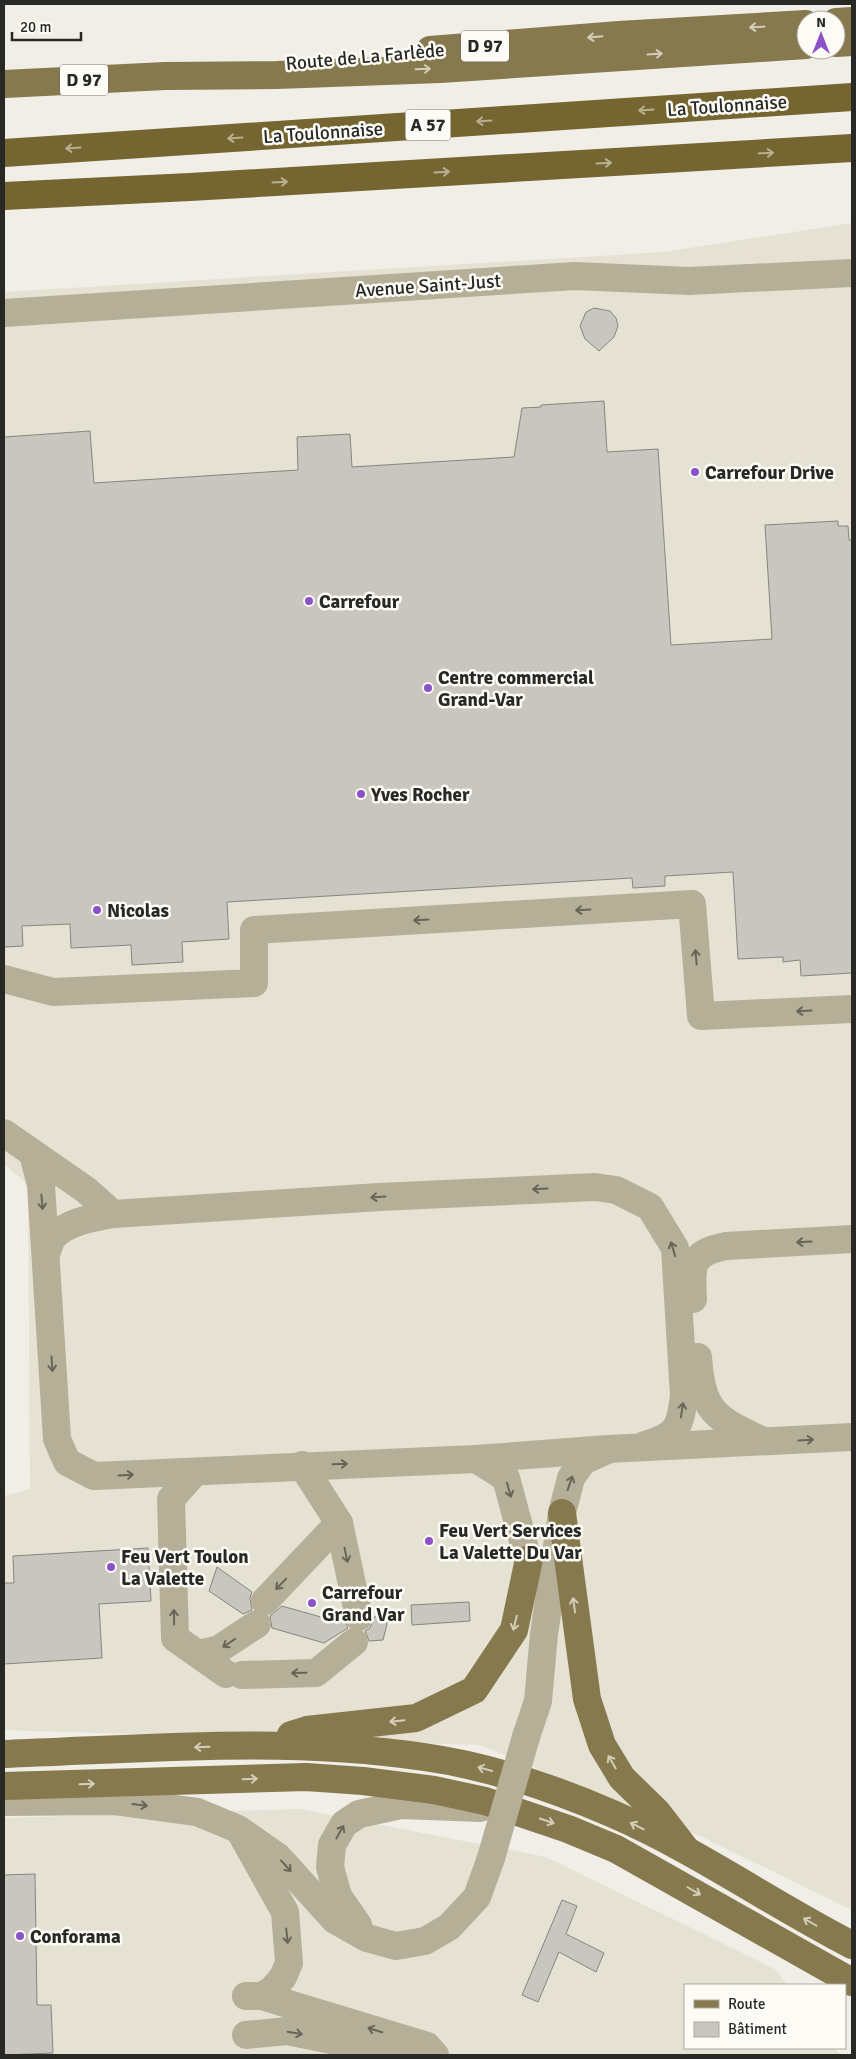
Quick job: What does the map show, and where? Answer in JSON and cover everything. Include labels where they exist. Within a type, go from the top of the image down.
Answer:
[{"type":"highway","name":"La Toulonnaise","points":[[4,153],[852,96]]},
{"type":"highway","points":[[4,196],[190,187],[852,148]]},
{"type":"highway","points":[[4,208],[190,187]]},
{"type":"main road","name":"Route de La Farlède","points":[[164,76],[278,63],[600,36],[796,25]]},
{"type":"main road","name":"Route de La Farlède","points":[[4,84],[164,76],[277,76],[440,69],[796,46]]},
{"type":"main road","points":[[562,1513],[587,1699],[602,1745],[622,1778],[657,1812],[688,1852]]},
{"type":"main road","points":[[263,1744],[307,1730],[416,1718],[474,1690],[514,1630],[529,1559]]},
{"type":"main road","points":[[4,1754],[263,1744],[368,1750],[426,1757],[482,1768],[538,1785],[614,1814],[688,1852],[852,1945]]},
{"type":"main road","points":[[4,1786],[306,1777],[363,1781],[434,1790],[513,1810],[568,1829],[616,1849],[852,1982]]},
{"type":"street","name":"Avenue Saint-Just","points":[[4,313],[575,276],[689,282],[852,273]]},
{"type":"street","points":[[4,978],[52,992],[254,983],[254,930],[692,904],[701,1016],[852,1009]]},
{"type":"street","points":[[4,1133],[86,1190],[113,1214]]},
{"type":"street","points":[[33,1154],[41,1184],[57,1439],[67,1462],[94,1476],[302,1465],[476,1459],[608,1449],[852,1438]]},
{"type":"street","points":[[46,1254],[53,1237],[66,1228],[89,1218],[113,1214],[380,1197],[595,1187],[616,1190],[650,1207],[675,1248],[684,1396],[681,1419],[667,1439],[635,1448]]},
{"type":"street","points":[[764,1442],[726,1424],[708,1406],[700,1384],[692,1279],[693,1266],[698,1256],[710,1249],[726,1246],[852,1239]]},
{"type":"street","points":[[4,1802],[115,1801],[197,1812],[238,1829],[278,1857],[334,1920],[367,1938],[396,1946],[425,1941],[449,1927],[476,1897],[491,1858],[538,1701],[544,1634],[562,1513],[571,1478],[583,1461],[608,1449]]},
{"type":"street","points":[[476,1459],[506,1478],[529,1559],[544,1634]]},
{"type":"street","points":[[195,1472],[172,1499],[174,1638],[234,1674],[316,1673],[357,1630],[339,1523],[302,1465]]},
{"type":"street","points":[[198,1654],[220,1649],[261,1612],[339,1523]]},
{"type":"street","points":[[367,1938],[338,1896],[330,1866],[332,1845],[344,1824],[359,1814],[401,1805],[513,1810]]},
{"type":"street","points":[[238,1829],[285,1912],[288,1964],[283,1977],[272,1990],[254,1996],[427,2046],[435,2055]]},
{"type":"street","points":[[246,2035],[287,2031],[406,2055]]},
{"type":"shaded area","points":[[852,223],[852,1910],[702,1837],[480,1745],[4,1730],[4,1496],[30,1489],[28,1185],[4,1164],[4,292],[664,252]]},
{"type":"shaded area","points":[[300,1809],[546,1857],[775,1969],[786,1984],[684,1984],[684,2049],[836,2049],[841,2055],[4,2055],[4,1818]]},
{"type":"building","points":[[594,308],[610,311],[616,318],[618,326],[614,337],[599,351],[585,339],[580,326],[586,312]]},
{"type":"building","name":"Centre commercial Grand-Var","points":[[604,401],[607,452],[658,449],[671,645],[772,639],[765,525],[838,521],[838,526],[848,526],[849,540],[852,540],[852,973],[801,976],[800,960],[783,962],[783,957],[738,959],[733,872],[665,876],[665,886],[633,888],[632,878],[227,902],[229,939],[182,942],[183,962],[132,965],[131,945],[71,948],[70,924],[22,926],[23,946],[4,947],[4,437],[90,431],[94,483],[298,470],[297,437],[350,434],[352,467],[514,457],[522,408]]},
{"type":"building","points":[[148,1548],[151,1601],[99,1604],[102,1658],[4,1664],[4,1583],[14,1583],[13,1556]]},
{"type":"building","points":[[217,1567],[252,1592],[250,1598],[252,1610],[243,1614],[209,1591]]},
{"type":"building","points":[[469,1602],[470,1621],[412,1625],[411,1605]]},
{"type":"building","points":[[282,1606],[328,1619],[343,1618],[348,1628],[324,1643],[272,1628],[270,1616]]},
{"type":"building","points":[[389,1616],[383,1640],[369,1641],[365,1631],[370,1628],[374,1617]]},
{"type":"building","name":"Conforama","points":[[35,1874],[37,2005],[51,2005],[53,2053],[4,2055],[4,1875]]},
{"type":"building","points":[[562,1900],[577,1906],[566,1934],[604,1953],[596,1972],[559,1952],[538,2002],[522,1995]]},
{"type":"place","name":"Carrefour Drive","points":[[695,472]]},
{"type":"place","name":"Carrefour","points":[[309,601]]},
{"type":"place","name":"Centre commercial Grand-Var","points":[[428,688]]},
{"type":"place","name":"Yves Rocher","points":[[361,794]]},
{"type":"place","name":"Nicolas","points":[[97,910]]},
{"type":"place","name":"Feu Vert Services La Valette Du Var","points":[[429,1541]]},
{"type":"place","name":"Feu Vert Toulon La Valette","points":[[111,1567]]},
{"type":"place","name":"Carrefour Grand Var","points":[[312,1603]]},
{"type":"place","name":"Conforama","points":[[20,1936]]}]
